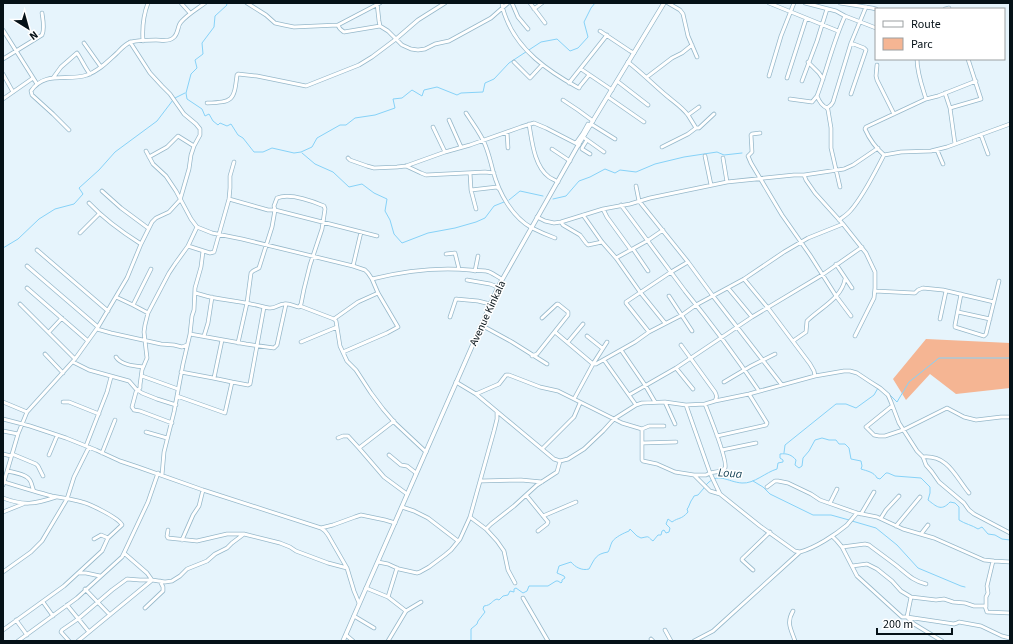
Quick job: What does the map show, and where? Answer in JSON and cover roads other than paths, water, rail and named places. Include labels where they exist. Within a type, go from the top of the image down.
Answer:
[{"type":"main road","name":"Avenue Kinkala","points":[[343,641],[502,279],[585,136],[591,123],[664,3]]},
{"type":"street","points":[[143,41],[144,14],[148,3]]},
{"type":"street","points":[[181,3],[190,14]]},
{"type":"street","points":[[69,130],[32,95],[31,91],[37,84],[43,80],[52,78],[78,78],[90,74],[101,67],[130,42],[172,39],[176,36],[181,22],[205,3]]},
{"type":"street","points":[[247,3],[266,15],[275,23],[294,27],[338,25],[378,4],[380,26],[402,45],[418,50],[449,41],[491,18],[508,3]]},
{"type":"street","points":[[207,103],[224,102],[230,99],[235,90],[238,74],[257,76],[306,86],[359,65],[396,39],[418,20],[445,3]]},
{"type":"street","points":[[502,3],[502,7],[513,34],[527,51],[542,65],[563,80],[579,88],[589,76]]},
{"type":"street","points":[[512,3],[518,17],[528,29]]},
{"type":"street","points":[[530,3],[545,23]]},
{"type":"street","points":[[534,10],[542,3]]},
{"type":"street","points":[[668,3],[682,12],[688,36],[697,57]]},
{"type":"street","points":[[769,3],[838,31]]},
{"type":"street","points":[[769,76],[794,3]]},
{"type":"street","points":[[805,3],[836,11],[875,28]]},
{"type":"street","points":[[836,11],[840,3],[875,9]]},
{"type":"street","points":[[827,108],[833,102],[851,43],[866,7]]},
{"type":"street","points":[[802,81],[827,9]]},
{"type":"street","points":[[3,59],[43,33],[42,13]]},
{"type":"street","points":[[790,99],[812,102],[817,96],[838,31],[845,16]]},
{"type":"street","points":[[787,78],[806,19]]},
{"type":"street","points":[[338,25],[338,28],[344,32],[380,26]]},
{"type":"street","points":[[3,30],[37,84]]},
{"type":"street","points":[[600,31],[634,53]]},
{"type":"street","points":[[569,83],[607,35]]},
{"type":"street","points":[[3,630],[64,586],[102,551],[108,538],[121,526],[122,523],[82,502],[4,484],[18,434],[27,412],[74,361],[98,328],[129,274],[148,228],[156,218],[169,212],[180,200],[189,169],[190,155],[200,135],[200,129],[184,114],[170,94],[150,73],[130,42]]},
{"type":"street","points":[[84,43],[101,67]]},
{"type":"street","points":[[851,43],[866,50],[851,94]]},
{"type":"street","points":[[647,77],[692,45]]},
{"type":"street","points":[[52,78],[61,67],[78,53],[90,74]]},
{"type":"street","points":[[918,60],[920,82],[926,99]]},
{"type":"street","points":[[950,108],[981,99],[968,60]]},
{"type":"street","points":[[514,62],[530,78],[542,65]]},
{"type":"street","points":[[628,62],[667,96],[681,106],[696,128]]},
{"type":"street","points":[[808,62],[823,79]]},
{"type":"street","points":[[877,65],[877,80],[894,114]]},
{"type":"street","points":[[581,69],[589,76],[612,90]]},
{"type":"street","points":[[3,74],[13,92]]},
{"type":"street","points":[[3,99],[32,78]]},
{"type":"street","points":[[617,81],[648,105]]},
{"type":"street","points":[[884,155],[866,133],[865,128],[926,99],[938,96],[976,81]]},
{"type":"street","points":[[945,93],[950,108],[954,144]]},
{"type":"street","points":[[608,96],[644,122]]},
{"type":"street","points":[[817,96],[822,105],[827,108],[831,128],[831,148],[840,187]]},
{"type":"street","points":[[563,100],[578,110],[591,123],[615,139]]},
{"type":"street","points":[[688,115],[699,107]]},
{"type":"street","points":[[466,113],[484,141],[500,189],[507,202],[517,215],[531,228],[555,238]]},
{"type":"street","points":[[662,147],[688,134],[696,128],[699,128],[714,114]]},
{"type":"street","points":[[449,120],[461,147]]},
{"type":"street","points":[[348,158],[374,168],[406,166],[534,123],[580,144],[582,149],[590,154]]},
{"type":"street","points":[[528,124],[538,161],[546,174],[558,182]]},
{"type":"street","points":[[884,155],[901,152],[936,150],[1010,124]]},
{"type":"street","points":[[433,127],[445,152]]},
{"type":"street","points":[[507,132],[508,148]]},
{"type":"street","points":[[760,133],[752,134],[752,152],[748,156],[751,163],[782,214],[836,296],[851,316]]},
{"type":"street","points":[[981,135],[988,154]]},
{"type":"street","points":[[149,157],[166,147],[178,136],[194,146]]},
{"type":"street","points":[[585,136],[604,152]]},
{"type":"street","points":[[538,217],[545,221],[554,223],[561,222],[603,209],[727,182],[836,171],[853,165],[878,148]]},
{"type":"street","points":[[552,149],[570,161]]},
{"type":"street","points":[[936,150],[943,164]]},
{"type":"street","points":[[146,151],[157,168],[166,176],[191,219],[198,227],[219,235],[266,245],[364,270],[372,279],[378,293],[398,327],[387,334],[342,352]]},
{"type":"street","points":[[839,220],[851,211],[868,185],[884,155]]},
{"type":"street","points":[[705,156],[711,185]]},
{"type":"street","points":[[723,158],[727,182]]},
{"type":"street","points":[[188,246],[210,253],[214,252],[229,200],[230,176],[234,162]]},
{"type":"street","points":[[406,166],[426,175],[485,172],[494,173]]},
{"type":"street","points":[[470,173],[476,210]]},
{"type":"street","points":[[804,175],[815,193],[862,247],[875,272],[874,298],[855,336]]},
{"type":"street","points":[[636,186],[639,201],[688,262],[736,327],[782,385]]},
{"type":"street","points":[[472,190],[497,187],[500,189]]},
{"type":"street","points":[[102,191],[121,208],[148,228]]},
{"type":"street","points":[[238,343],[247,303],[251,273],[260,268],[272,227],[275,210],[274,206],[277,198],[281,196],[295,197],[324,206],[325,209],[324,223],[306,278],[300,306]]},
{"type":"street","points":[[229,200],[377,236]]},
{"type":"street","points":[[90,204],[99,214],[141,244]]},
{"type":"street","points":[[621,205],[745,370],[759,391]]},
{"type":"street","points":[[603,209],[610,222],[648,271]]},
{"type":"street","points":[[80,234],[99,214]]},
{"type":"street","points":[[584,215],[602,242],[616,258],[640,292],[665,323]]},
{"type":"street","points":[[561,222],[580,235],[588,245],[602,242]]},
{"type":"street","points":[[593,364],[604,360],[649,332],[682,315],[696,305],[744,279],[801,242],[843,224]]},
{"type":"street","points":[[172,423],[133,410],[133,404],[136,392],[140,385],[143,366],[147,358],[144,332],[148,313],[174,264],[188,246],[198,227]]},
{"type":"street","points":[[616,258],[632,250],[663,230]]},
{"type":"street","points":[[353,266],[361,232]]},
{"type":"street","points":[[629,395],[676,368],[736,327],[822,275],[862,247]]},
{"type":"street","points":[[37,250],[108,311]]},
{"type":"street","points":[[162,475],[164,452],[176,405],[181,372],[190,334],[194,310],[195,288],[201,267],[203,251]]},
{"type":"street","points":[[446,254],[455,253],[459,269]]},
{"type":"street","points":[[475,271],[478,256]]},
{"type":"street","points":[[649,332],[626,302],[688,262]]},
{"type":"street","points":[[836,264],[852,288]]},
{"type":"street","points":[[26,266],[98,328],[111,333],[145,341],[183,347],[187,345]]},
{"type":"street","points":[[133,305],[151,269]]},
{"type":"street","points":[[372,279],[411,271],[459,269],[488,272],[502,279]]},
{"type":"street","points":[[744,279],[810,364],[815,376]]},
{"type":"street","points":[[793,341],[806,332],[808,320],[836,296],[845,283],[845,279]]},
{"type":"street","points":[[467,280],[498,287]]},
{"type":"street","points":[[961,294],[955,325],[956,328],[984,336],[986,334],[990,319],[998,281]]},
{"type":"street","points":[[27,288],[88,341]]},
{"type":"street","points":[[728,288],[752,317]]},
{"type":"street","points":[[875,291],[915,293],[923,288],[946,290],[994,302]]},
{"type":"street","points":[[940,319],[946,290]]},
{"type":"street","points":[[195,293],[272,308],[283,304],[298,307],[300,306],[334,319],[336,321],[340,346],[347,361],[356,370],[383,409],[426,452]]},
{"type":"street","points":[[334,319],[358,302],[378,293]]},
{"type":"street","points":[[669,296],[692,331]]},
{"type":"street","points":[[116,297],[148,313]]},
{"type":"street","points":[[204,336],[208,323],[212,297]]},
{"type":"street","points":[[450,317],[456,299],[478,301],[490,304]]},
{"type":"street","points":[[20,304],[49,332],[74,361],[89,370],[128,381],[138,390],[157,399],[176,405]]},
{"type":"street","points":[[190,334],[272,349],[276,347],[286,304]]},
{"type":"street","points":[[532,356],[537,354],[568,315],[568,312],[557,304],[542,318]]},
{"type":"street","points":[[181,372],[248,385],[250,384],[264,307]]},
{"type":"street","points":[[958,312],[990,319]]},
{"type":"street","points":[[49,332],[62,318]]},
{"type":"street","points":[[568,342],[583,324]]},
{"type":"street","points":[[481,325],[547,364]]},
{"type":"street","points":[[301,342],[337,327]]},
{"type":"street","points":[[554,332],[593,364]]},
{"type":"street","points":[[587,336],[602,348]]},
{"type":"street","points":[[214,378],[222,340]]},
{"type":"street","points":[[574,399],[606,342]]},
{"type":"street","points":[[681,345],[717,395],[715,401]]},
{"type":"street","points":[[620,350],[655,402]]},
{"type":"street","points":[[45,354],[63,373]]},
{"type":"street","points":[[724,382],[776,354]]},
{"type":"street","points":[[116,357],[122,362],[143,366]]},
{"type":"street","points":[[604,360],[636,406]]},
{"type":"street","points":[[676,368],[693,389]]},
{"type":"street","points":[[456,382],[476,394],[554,459],[560,460],[568,459],[584,449],[614,419],[636,406],[647,402],[665,402],[686,405],[705,404],[815,376],[844,371],[857,372],[888,395],[899,424],[939,482],[964,503],[974,514],[1010,533]]},
{"type":"street","points":[[476,394],[499,384],[506,375],[509,375],[540,387],[558,391],[622,423],[642,429],[649,426],[664,426]]},
{"type":"street","points":[[142,376],[178,389]]},
{"type":"street","points":[[3,572],[38,547],[67,499],[74,477],[88,447],[111,377]]},
{"type":"street","points":[[177,396],[224,413],[226,412],[232,382]]},
{"type":"street","points":[[717,436],[766,425],[749,394]]},
{"type":"street","points":[[63,402],[66,401],[99,414]]},
{"type":"street","points":[[3,402],[27,412]]},
{"type":"street","points":[[665,402],[675,424]]},
{"type":"street","points":[[542,449],[574,417],[580,403]]},
{"type":"street","points":[[642,429],[643,461],[657,464],[675,472],[694,476],[722,471],[725,463],[722,450],[705,404]]},
{"type":"street","points":[[686,405],[710,473],[720,494]]},
{"type":"street","points":[[892,406],[866,427],[874,434],[885,436],[903,430],[947,408],[964,417],[976,420],[1010,417]]},
{"type":"street","points":[[378,562],[417,573],[451,550],[458,541],[470,517],[494,431],[497,412]]},
{"type":"street","points":[[3,419],[88,447],[120,461],[158,473],[203,490],[320,528],[328,535],[347,568],[354,591],[360,604]]},
{"type":"street","points":[[102,453],[115,420]]},
{"type":"street","points":[[359,448],[394,421]]},
{"type":"street","points":[[3,431],[18,434]]},
{"type":"street","points":[[146,432],[167,438]]},
{"type":"street","points":[[48,455],[57,436]]},
{"type":"street","points":[[338,438],[348,436],[384,477],[407,494]]},
{"type":"street","points":[[642,443],[676,442]]},
{"type":"street","points":[[722,450],[756,443]]},
{"type":"street","points":[[3,454],[12,455],[36,464],[43,476]]},
{"type":"street","points":[[389,455],[416,473]]},
{"type":"street","points":[[923,457],[930,456],[946,463],[969,493]]},
{"type":"street","points":[[486,529],[537,485],[557,472],[560,460]]},
{"type":"street","points":[[7,470],[28,478],[34,491]]},
{"type":"street","points":[[18,641],[77,598],[122,557],[148,502],[158,473]]},
{"type":"street","points":[[694,476],[698,478],[710,492],[720,494],[795,551],[800,552]]},
{"type":"street","points":[[480,481],[521,480],[542,482]]},
{"type":"street","points":[[766,487],[775,481],[788,483],[820,500],[859,513],[881,518],[903,529],[934,538],[984,560],[1010,562]]},
{"type":"street","points":[[830,503],[837,489]]},
{"type":"street","points":[[182,540],[193,515],[199,506],[203,490]]},
{"type":"street","points":[[694,641],[713,631],[800,552],[808,550],[832,536],[846,525],[859,513],[874,492]]},
{"type":"street","points":[[526,495],[548,523],[538,531]]},
{"type":"street","points":[[881,518],[899,496]]},
{"type":"street","points":[[3,512],[24,504],[56,497]]},
{"type":"street","points":[[896,526],[920,497]]},
{"type":"street","points":[[3,498],[24,504]]},
{"type":"street","points":[[543,516],[576,502]]},
{"type":"street","points":[[402,507],[428,518],[458,541]]},
{"type":"street","points":[[320,528],[361,515],[395,523]]},
{"type":"street","points":[[470,517],[486,529],[504,551],[508,570],[515,583]]},
{"type":"street","points":[[921,534],[928,525]]},
{"type":"street","points":[[168,530],[168,538],[198,541],[227,534],[244,534],[290,546],[296,551],[328,563],[347,568]]},
{"type":"street","points":[[753,570],[742,559],[770,532]]},
{"type":"street","points":[[69,641],[62,631],[127,579],[172,581],[177,579],[187,569],[207,561],[215,554],[227,548],[244,534]]},
{"type":"street","points":[[94,539],[101,535],[108,538]]},
{"type":"street","points":[[832,536],[842,547],[857,576],[902,617],[954,624],[959,622],[981,626],[1002,636],[1010,638]]},
{"type":"street","points":[[842,547],[865,544],[869,545],[912,579],[918,583],[926,584]]},
{"type":"street","points":[[124,553],[147,573],[152,580]]},
{"type":"street","points":[[993,561],[987,586],[987,612],[1010,613]]},
{"type":"street","points":[[852,566],[867,564],[877,569],[892,581],[901,591],[912,597],[936,600],[944,599],[952,602],[986,607]]},
{"type":"street","points":[[388,597],[397,568]]},
{"type":"street","points":[[78,573],[100,576]]},
{"type":"street","points":[[90,575],[92,578],[92,584]]},
{"type":"street","points":[[78,641],[152,580]]},
{"type":"street","points":[[145,608],[163,591],[160,581]]},
{"type":"street","points":[[366,588],[388,597],[406,611]]},
{"type":"street","points":[[86,589],[110,615]]},
{"type":"street","points":[[907,617],[912,597]]},
{"type":"street","points":[[523,598],[548,641]]},
{"type":"street","points":[[43,602],[53,616]]},
{"type":"street","points":[[394,641],[389,640],[406,611],[421,602]]},
{"type":"street","points":[[67,605],[89,632]]},
{"type":"street","points":[[793,611],[789,622],[795,641]]},
{"type":"street","points":[[354,616],[374,628]]},
{"type":"street","points":[[907,617],[914,624],[942,641]]},
{"type":"street","points":[[16,620],[27,635]]},
{"type":"street","points":[[665,630],[671,641]]},
{"type":"street","points":[[346,635],[353,641]]},
{"type":"waterway","points":[[226,3],[227,5],[215,16],[214,27],[202,43],[203,54],[195,60],[197,68],[191,74],[186,93],[187,99],[202,109],[205,116],[209,114],[213,121],[218,125],[220,123],[227,126],[231,124],[238,135],[243,138],[254,152],[263,152],[272,148],[294,153],[301,152],[312,147],[317,138],[340,125],[346,125],[355,118],[375,115],[395,108],[393,99],[402,98],[412,90],[422,96],[424,90],[437,87],[457,95],[461,93],[483,92],[485,83],[494,79],[509,63],[541,42],[557,39],[570,51],[578,48],[588,37],[584,22],[595,3]]},
{"type":"waterway","points":[[175,98],[185,93]]},
{"type":"waterway","points":[[3,248],[18,239],[39,219],[55,209],[74,204],[83,194],[79,188],[99,170],[115,152],[157,121],[173,100]]},
{"type":"waterway","points":[[553,199],[566,196],[579,181],[605,169],[615,173],[620,170],[636,172],[655,164],[684,157],[717,152],[724,155],[742,153]]},
{"type":"waterway","points":[[302,153],[315,164],[333,172],[349,187],[362,184],[374,193],[387,199],[385,211],[390,220],[394,234],[402,243],[428,233],[476,222],[485,218],[494,206],[504,202]]},
{"type":"waterway","points":[[509,200],[520,191],[543,196]]},
{"type":"waterway","points":[[889,394],[897,402],[909,382],[939,358],[1010,358]]},
{"type":"waterway","points":[[784,453],[785,445],[836,404],[846,404],[856,408],[874,395],[878,388]]},
{"type":"waterway","name":"Loua","points":[[706,485],[710,481],[719,478],[742,483],[751,482],[777,469],[778,463],[783,462],[780,458],[780,454],[787,454],[793,457],[796,460],[795,465],[799,468],[802,466],[803,458],[815,440],[822,438],[836,440],[839,444],[845,444],[849,448],[851,459],[861,461],[861,469],[872,473],[880,479],[886,473],[895,476],[921,478],[930,487],[928,500],[939,507],[944,507],[950,502],[955,503],[959,507],[959,520],[978,529],[982,527],[988,534],[1010,540]]},
{"type":"waterway","points":[[753,481],[763,487],[770,494],[813,515],[831,515],[849,520]]},
{"type":"waterway","name":"Loua","points":[[471,641],[471,629],[477,624],[485,612],[483,609],[484,606],[508,595],[510,591],[514,592],[514,589],[516,588],[523,593],[527,591],[529,586],[548,586],[556,581],[561,583],[565,578],[557,573],[559,566],[571,562],[579,568],[589,569],[596,557],[608,552],[613,540],[630,529],[637,536],[641,538],[648,537],[653,541],[658,535],[661,535],[662,531],[664,530],[666,533],[669,532],[670,528],[666,524],[668,519],[672,522],[686,515],[688,512],[687,509],[694,496],[698,495],[704,488]]},
{"type":"waterway","points":[[852,521],[876,528],[897,545],[918,568],[965,587]]}]
